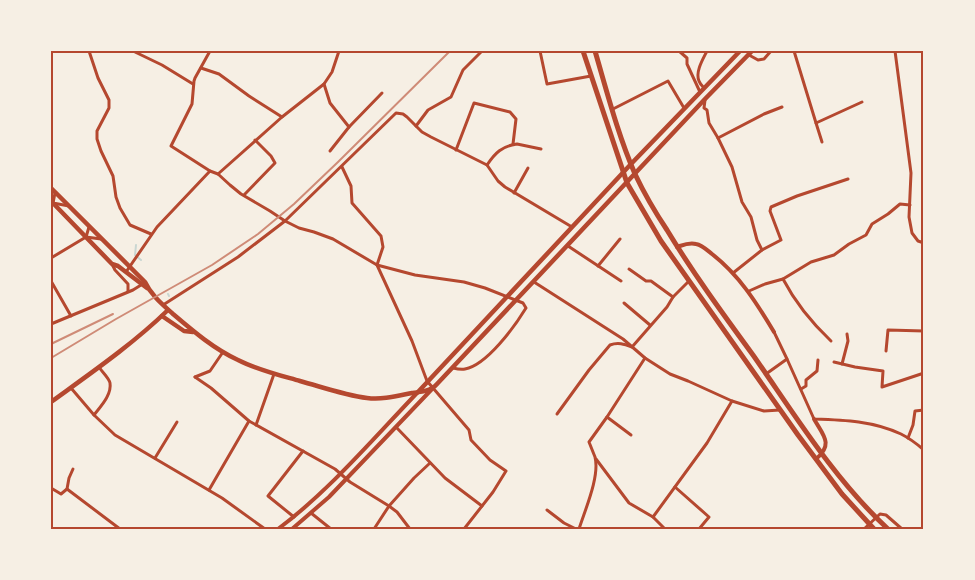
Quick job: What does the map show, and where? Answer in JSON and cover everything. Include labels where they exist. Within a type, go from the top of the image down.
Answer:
[{"type":"main road","points":[[583,51],[627,183],[661,240],[816,459],[842,494],[874,529]]},
{"type":"main road","points":[[595,51],[623,143],[635,174],[677,247],[846,486],[888,529]]},
{"type":"main road","points":[[417,393],[631,164],[740,51]]},
{"type":"main road","points":[[51,188],[102,238],[128,270],[168,310],[193,332],[223,352],[252,366],[342,393],[368,398],[383,398],[417,393],[433,388],[453,368],[750,53]]},
{"type":"main road","points":[[52,203],[112,264],[128,270],[145,282],[148,289]]},
{"type":"main road","points":[[51,402],[99,367],[168,310]]},
{"type":"main road","points":[[162,316],[184,331],[193,332]]},
{"type":"street","points":[[89,51],[98,78],[109,100],[109,108],[97,131],[97,140],[113,176],[116,197],[130,225],[151,234]]},
{"type":"street","points":[[210,51],[195,78],[192,104],[171,146],[210,171],[218,174],[244,196],[285,221],[298,228],[333,239],[377,265],[415,275],[464,282],[508,296],[523,303],[526,308],[516,324],[482,361],[467,369],[453,368]]},
{"type":"street","points":[[218,174],[282,117],[324,84],[332,72],[339,51]]},
{"type":"street","points":[[416,126],[428,110],[451,97],[463,70],[482,51]]},
{"type":"street","points":[[540,51],[547,84],[591,76]]},
{"type":"street","points":[[679,51],[687,58],[687,64],[700,93]]},
{"type":"street","points":[[704,88],[698,80],[698,73],[707,51]]},
{"type":"street","points":[[750,53],[758,60],[764,59],[772,51]]},
{"type":"street","points":[[794,51],[822,142]]},
{"type":"street","points":[[895,51],[911,173],[909,217],[912,233],[918,241],[924,243]]},
{"type":"street","points":[[135,52],[162,64],[194,84]]},
{"type":"street","points":[[201,68],[219,74],[248,96],[282,117]]},
{"type":"street","points":[[613,109],[668,81],[684,108]]},
{"type":"street","points":[[324,84],[330,103],[348,127]]},
{"type":"street","points":[[330,151],[348,127],[382,93]]},
{"type":"street","points":[[705,99],[704,108],[707,110],[709,122],[732,167],[742,202],[751,217],[757,240],[762,250]]},
{"type":"street","points":[[816,124],[862,102]]},
{"type":"street","points":[[456,150],[474,103],[510,112],[516,119],[513,144]]},
{"type":"street","points":[[718,138],[764,114],[782,107]]},
{"type":"street","points":[[163,305],[238,257],[285,221],[396,113],[406,116],[422,132],[487,165],[498,181],[514,193],[572,227]]},
{"type":"street","points":[[244,196],[275,163],[271,156],[255,140]]},
{"type":"street","points":[[487,165],[500,150],[513,144],[541,150]]},
{"type":"street","points":[[342,167],[352,186],[352,203],[381,236],[383,247],[377,265],[428,381],[470,430],[471,440],[490,460],[506,471],[493,492],[464,529]]},
{"type":"street","points":[[514,193],[528,168]]},
{"type":"street","points":[[128,270],[151,234],[210,171]]},
{"type":"street","points":[[733,273],[762,250],[781,240],[770,210],[771,208],[797,196],[848,179]]},
{"type":"street","points":[[56,192],[52,203],[68,206]]},
{"type":"street","points":[[748,291],[783,279],[811,262],[834,255],[866,235],[872,224],[900,204],[910,205]]},
{"type":"street","points":[[86,237],[89,226]]},
{"type":"street","points":[[51,258],[86,237],[102,238]]},
{"type":"street","points":[[598,266],[620,239]]},
{"type":"street","points":[[677,247],[694,243],[701,245],[716,256],[748,291],[774,332],[814,419],[826,440],[826,448],[816,459]]},
{"type":"street","points":[[568,246],[621,281]]},
{"type":"street","points":[[112,264],[128,284],[128,291]]},
{"type":"street","points":[[629,269],[673,297]]},
{"type":"street","points":[[783,279],[788,290],[808,316],[831,341]]},
{"type":"street","points":[[51,281],[71,316]]},
{"type":"street","points":[[632,347],[667,307],[673,297],[689,281]]},
{"type":"street","points":[[534,282],[623,339],[645,358],[670,374],[732,401],[764,411],[780,410]]},
{"type":"street","points":[[51,324],[133,290],[141,284]]},
{"type":"street","points":[[624,303],[650,326]]},
{"type":"street","points":[[886,351],[888,330],[924,331]]},
{"type":"street","points":[[842,364],[848,341],[847,334]]},
{"type":"street","points":[[557,414],[610,345],[621,343],[632,347]]},
{"type":"street","points":[[223,352],[210,371],[195,378],[212,388],[249,421],[340,473],[350,482],[389,506],[397,512],[410,529]]},
{"type":"street","points":[[547,510],[564,523],[578,529],[591,494],[596,471],[595,458],[589,442],[645,358]]},
{"type":"street","points":[[766,374],[787,359]]},
{"type":"street","points":[[801,390],[806,386],[806,380],[817,372],[818,360]]},
{"type":"street","points":[[834,362],[883,372],[882,387],[924,373]]},
{"type":"street","points":[[94,415],[108,396],[110,386],[110,382],[99,367]]},
{"type":"street","points":[[256,425],[274,373]]},
{"type":"street","points":[[71,388],[94,415],[115,435],[222,498],[265,529]]},
{"type":"street","points":[[292,529],[347,478],[433,388]]},
{"type":"street","points":[[278,529],[318,496],[417,393]]},
{"type":"street","points":[[653,517],[707,443],[732,401]]},
{"type":"street","points":[[908,438],[913,425],[915,411],[924,410]]},
{"type":"street","points":[[607,417],[631,435]]},
{"type":"street","points":[[814,419],[872,424],[908,438],[924,450]]},
{"type":"street","points":[[209,490],[249,421]]},
{"type":"street","points":[[155,458],[176,422]]},
{"type":"street","points":[[396,427],[445,478],[482,506]]},
{"type":"street","points":[[294,517],[268,496],[303,451]]},
{"type":"street","points":[[595,458],[629,503],[653,517],[665,529]]},
{"type":"street","points":[[374,529],[389,506],[414,478],[430,464]]},
{"type":"street","points":[[51,488],[61,494],[67,489],[73,469]]},
{"type":"street","points":[[675,487],[709,517],[699,529]]},
{"type":"street","points":[[67,489],[120,529]]},
{"type":"street","points":[[311,513],[331,529]]},
{"type":"street","points":[[864,529],[880,514],[886,515],[902,529]]},
{"type":"waterway","points":[[136,245],[135,255],[141,260]]},
{"type":"railway","points":[[51,358],[212,265],[258,234],[294,204],[450,51]]},
{"type":"railway","points":[[51,344],[113,314]]}]
